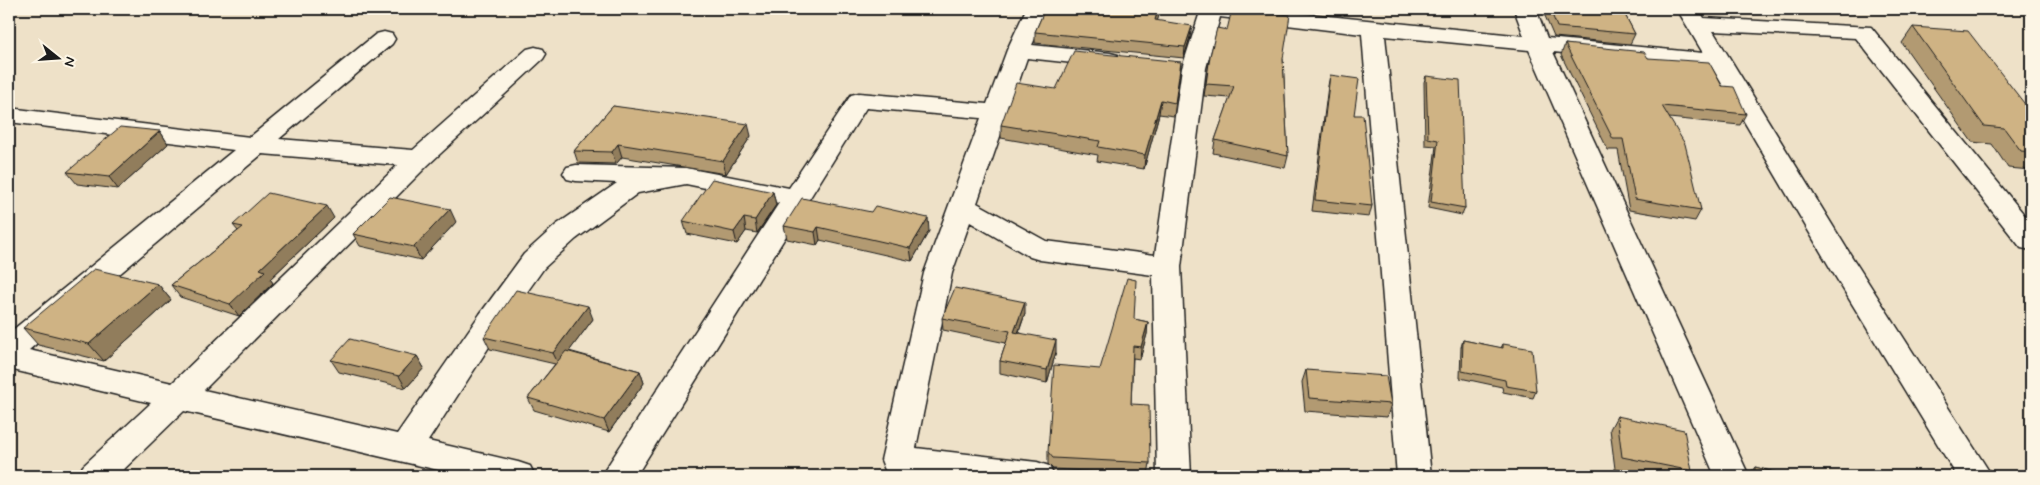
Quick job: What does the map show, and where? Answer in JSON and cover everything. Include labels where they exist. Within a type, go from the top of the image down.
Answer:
[{"type":"street","points":[[1037,9],[1018,50],[938,273],[897,468],[1037,476]]},
{"type":"street","points":[[1525,9],[1538,44],[1732,476]]},
{"type":"street","points":[[1174,476],[1167,267],[1184,67],[1212,10],[1383,22],[1538,44],[1718,61]]},
{"type":"street","points":[[1692,16],[1842,264],[1975,476]]},
{"type":"street","points":[[1692,16],[1864,32],[2031,241]]},
{"type":"street","points":[[1383,22],[1414,476]]},
{"type":"street","points":[[9,350],[384,39]]},
{"type":"street","points":[[1018,50],[1135,62]]},
{"type":"street","points":[[94,476],[178,397],[419,159],[535,54]]},
{"type":"street","points":[[618,476],[859,100],[996,112]]},
{"type":"street","points":[[9,115],[255,146],[419,159]]},
{"type":"street","points":[[576,173],[686,176],[796,198]]},
{"type":"street","points":[[405,449],[490,322],[534,261],[566,232],[630,186],[686,176]]},
{"type":"street","points":[[962,206],[1040,250],[1167,267]]},
{"type":"street","points":[[9,357],[405,449],[467,470],[518,476]]},
{"type":"building","points":[[1045,9],[1158,9],[1155,20],[1192,26],[1185,47],[1035,32]]},
{"type":"building","points":[[1232,9],[1290,15],[1283,59],[1288,156],[1215,140],[1234,86],[1206,84],[1217,28],[1227,30]]},
{"type":"building","points":[[1550,9],[1622,9],[1635,34],[1557,27]]},
{"type":"building","points":[[1913,27],[1968,31],[2031,112],[2031,152],[2021,151],[2004,128],[1984,126]]},
{"type":"building","points":[[1565,44],[1644,52],[1648,58],[1709,62],[1722,86],[1734,87],[1746,114],[1662,106],[1685,144],[1701,210],[1635,199],[1623,139],[1613,139]]},
{"type":"building","points":[[1074,51],[1181,62],[1175,103],[1161,100],[1145,155],[1098,147],[1100,141],[1001,125],[1016,83],[1056,89]]},
{"type":"building","points":[[1330,75],[1359,79],[1354,115],[1363,115],[1372,206],[1315,200]]},
{"type":"building","points":[[1426,76],[1460,80],[1465,208],[1431,202],[1438,140],[1428,138]]},
{"type":"building","points":[[613,106],[748,124],[723,161],[618,144],[612,152],[574,151]]},
{"type":"building","points":[[120,127],[160,131],[109,177],[67,172]]},
{"type":"building","points":[[712,179],[773,192],[755,220],[744,218],[734,232],[683,221]]},
{"type":"building","points":[[268,193],[327,206],[260,269],[265,271],[230,304],[171,285],[243,227],[233,225]]},
{"type":"building","points":[[390,197],[450,209],[414,247],[353,234]]},
{"type":"building","points":[[802,198],[871,212],[875,206],[928,218],[910,248],[818,227],[815,232],[784,226]]},
{"type":"building","points":[[94,269],[158,284],[89,344],[23,328]]},
{"type":"building","points":[[1127,278],[1136,280],[1134,319],[1148,322],[1141,347],[1133,346],[1131,404],[1149,405],[1150,463],[1053,458],[1048,452],[1054,365],[1100,369]]},
{"type":"building","points":[[955,288],[1025,302],[1014,332],[1056,340],[1047,370],[1000,361],[1010,331],[942,318]]},
{"type":"building","points":[[516,290],[588,306],[553,353],[484,337]]},
{"type":"building","points":[[350,339],[417,356],[399,376],[331,360]]},
{"type":"building","points":[[1463,340],[1503,348],[1503,344],[1532,349],[1536,391],[1506,386],[1505,380],[1462,371]]},
{"type":"building","points":[[566,351],[640,371],[604,420],[528,398]]},
{"type":"building","points":[[1306,370],[1386,376],[1391,404],[1309,398]]},
{"type":"building","points":[[1617,416],[1684,430],[1692,471],[1622,457]]},
{"type":"building","points":[[1755,467],[1789,476],[1747,476],[1747,471],[1755,471]]}]
